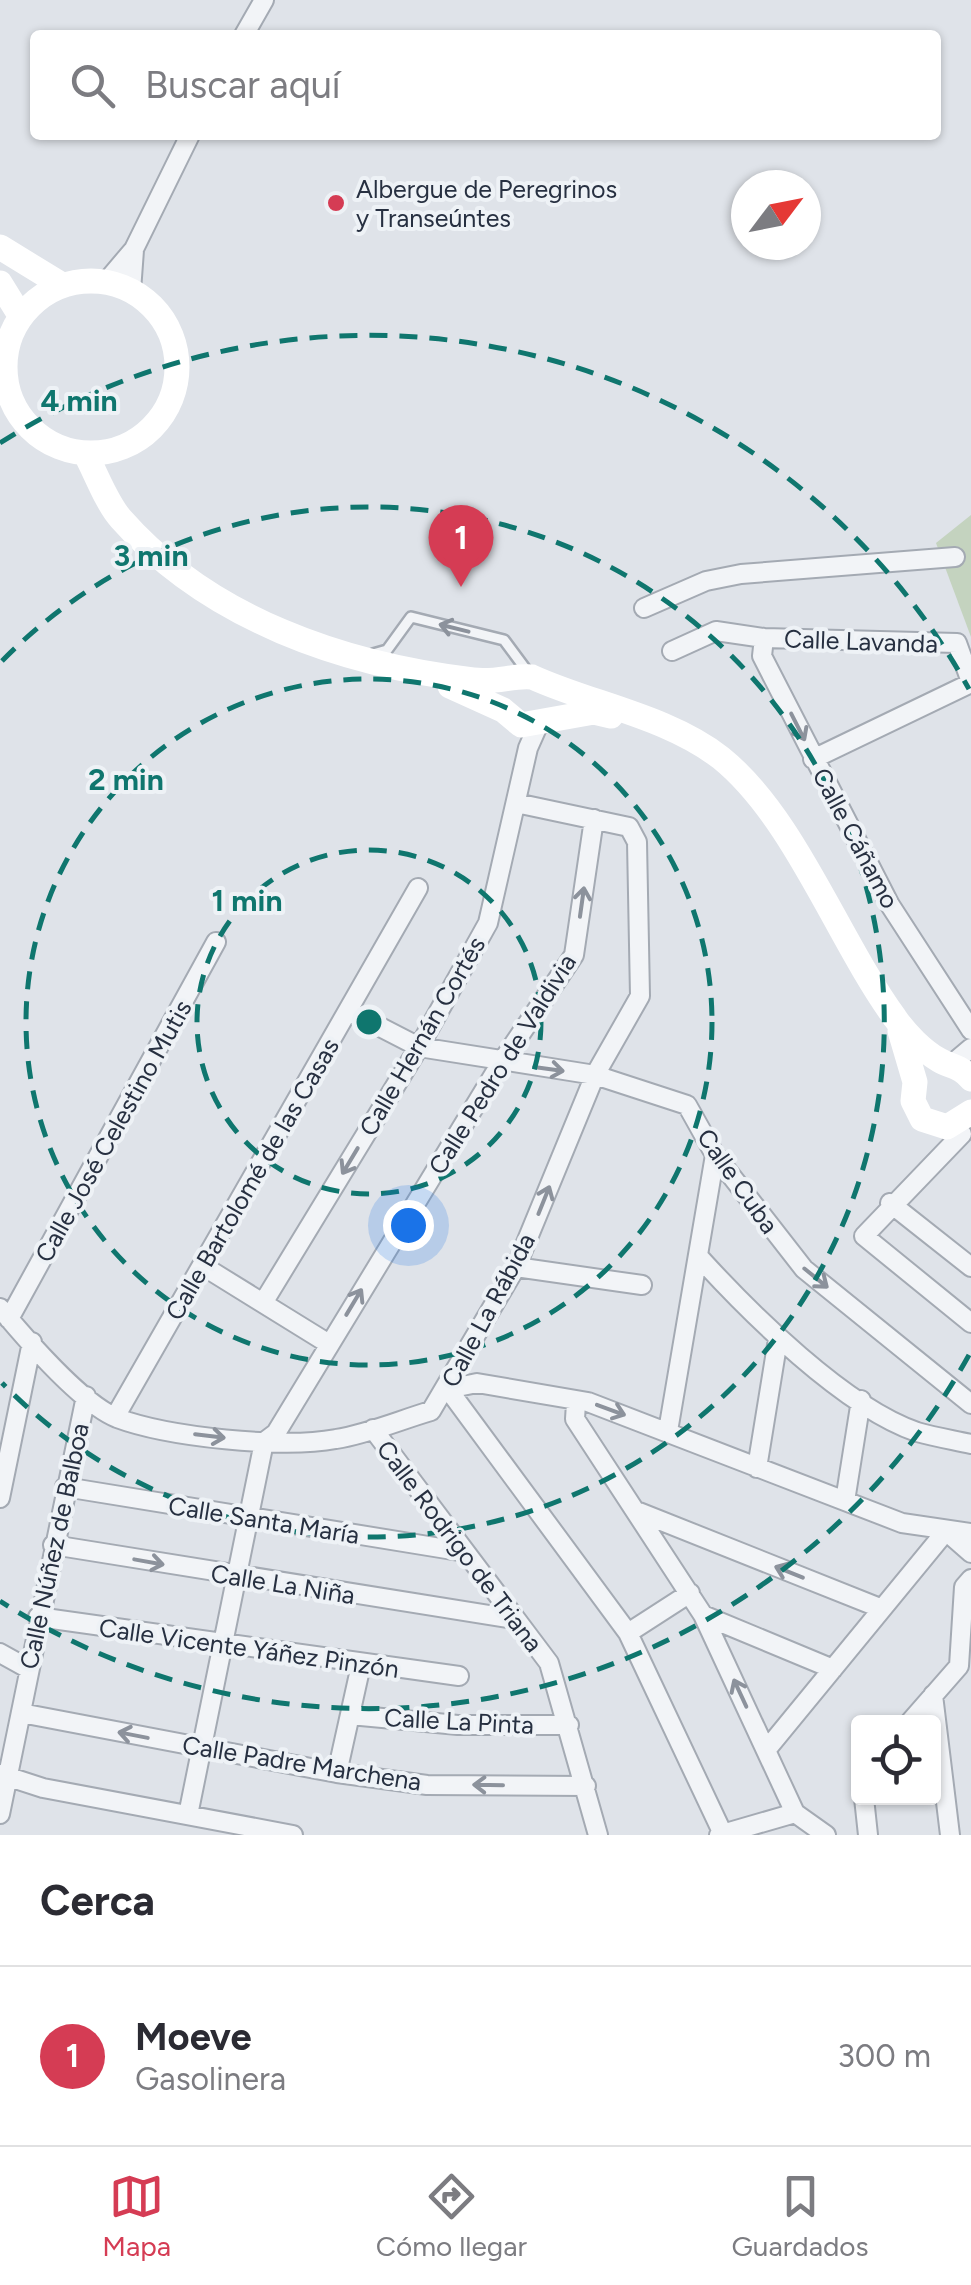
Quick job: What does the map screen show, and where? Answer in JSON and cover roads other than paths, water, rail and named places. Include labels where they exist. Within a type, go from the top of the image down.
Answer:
[{"type":"main road","points":[[0,248],[62,285]]},
{"type":"main road","points":[[106,282],[131,291],[158,312],[172,337],[177,364],[174,391],[162,416],[143,436],[113,450],[84,453],[56,446],[32,430],[2,380],[9,342],[20,318],[37,300],[62,285],[106,282]]},
{"type":"main road","points":[[0,283],[20,318]]},
{"type":"main road","points":[[112,500],[113,450]]},
{"type":"main road","points":[[84,453],[118,517],[206,594],[289,636],[438,677],[529,682],[602,702],[720,757],[768,806],[897,1022],[915,1082]]},
{"type":"main road","points":[[438,677],[526,725],[594,712],[660,726]]},
{"type":"main road","points":[[526,725],[550,703],[529,682]]},
{"type":"main road","points":[[526,725],[502,693],[529,682]]},
{"type":"main road","points":[[897,1022],[959,1063]]},
{"type":"main road","points":[[959,1063],[921,1072],[912,1101],[922,1118],[940,1127],[965,1127]]},
{"type":"street","points":[[247,30],[264,0]]},
{"type":"street","points":[[106,282],[134,249],[188,140]]},
{"type":"street","points":[[131,291],[134,249]]},
{"type":"street","points":[[644,608],[706,581],[741,574],[954,557]]},
{"type":"street","name":"Calle Lavanda","points":[[672,650],[716,631],[764,638],[958,643],[971,683]]},
{"type":"street","name":"Calle Cáñamo","points":[[764,638],[762,656],[890,905],[971,1028]]},
{"type":"street","points":[[813,759],[971,683]]},
{"type":"street","name":"Calle Hernán Cortés","points":[[263,1303],[488,924],[516,803],[526,725]]},
{"type":"street","name":"Calle La Rábida","points":[[115,1417],[194,1434],[264,1442],[336,1440],[432,1411],[448,1389],[516,1267],[595,1075],[640,996],[638,842],[630,827],[516,803]]},
{"type":"street","name":"Calle Pedro de Valdivia","points":[[264,1442],[276,1433],[501,1063],[574,954],[594,819]]},
{"type":"street","name":"Calle Bartolomé de las Casas","points":[[115,1417],[418,888]]},
{"type":"street","name":"Calle José Celestino Mutis","points":[[5,1314],[216,942]]},
{"type":"street","name":"Calle Cuba","points":[[349,1011],[418,1047],[595,1075],[687,1106],[715,1155],[804,1269],[971,1404]]},
{"type":"street","points":[[965,1127],[864,1236],[971,1322]]},
{"type":"street","points":[[668,1431],[715,1155]]},
{"type":"street","points":[[890,1204],[971,1267]]},
{"type":"street","points":[[699,1256],[778,1339],[861,1400],[915,1431],[971,1444]]},
{"type":"street","points":[[202,1266],[329,1344]]},
{"type":"street","points":[[516,1267],[642,1285]]},
{"type":"street","points":[[5,1314],[86,1396],[115,1417]]},
{"type":"street","points":[[757,1468],[778,1339]]},
{"type":"street","points":[[0,1498],[32,1342]]},
{"type":"street","points":[[795,1813],[721,1835],[628,1634],[448,1389],[477,1383],[526,1389],[576,1403],[588,1402],[902,1523],[971,1534]]},
{"type":"street","name":"Calle Núñez de Balboa","points":[[0,1814],[4,1776],[21,1713],[52,1545],[86,1396]]},
{"type":"street","points":[[845,1501],[861,1400]]},
{"type":"street","points":[[576,1403],[576,1419],[703,1615],[795,1813],[826,1835]]},
{"type":"street","name":"Calle Rodrigo de Triana","points":[[372,1429],[549,1663],[598,1835]]},
{"type":"street","points":[[188,1815],[264,1442]]},
{"type":"street","name":"Calle Santa María","points":[[64,1487],[464,1552]]},
{"type":"street","points":[[639,1512],[880,1608]]},
{"type":"street","points":[[946,1532],[971,1554]]},
{"type":"street","points":[[767,1748],[946,1532]]},
{"type":"street","name":"Calle La Niña","points":[[52,1545],[514,1619]]},
{"type":"street","points":[[916,1715],[959,1666],[964,1587],[971,1578]]},
{"type":"street","points":[[628,1634],[690,1593]]},
{"type":"street","points":[[703,1615],[833,1668]]},
{"type":"street","name":"Calle Vicente Yáñez Pinzón","points":[[38,1618],[360,1666],[459,1676]]},
{"type":"street","points":[[0,1653],[27,1668]]},
{"type":"street","points":[[337,1774],[360,1666]]},
{"type":"street","points":[[934,1695],[950,1835]]},
{"type":"street","name":"Calle Padre Marchena","points":[[21,1713],[337,1774],[428,1784],[586,1786]]},
{"type":"street","name":"Calle La Pinta","points":[[350,1715],[458,1725],[569,1725]]},
{"type":"street","points":[[4,1776],[293,1835]]},
{"type":"street","points":[[865,1805],[868,1835]]},
{"type":"lane","points":[[362,658],[388,650],[411,617],[504,640],[529,682]]},
{"type":"place","name":"Albergue de Peregrinos y Transeúntes","points":[[336,203]]},
{"type":"place","name":"Moeve","points":[[461,587]]}]
